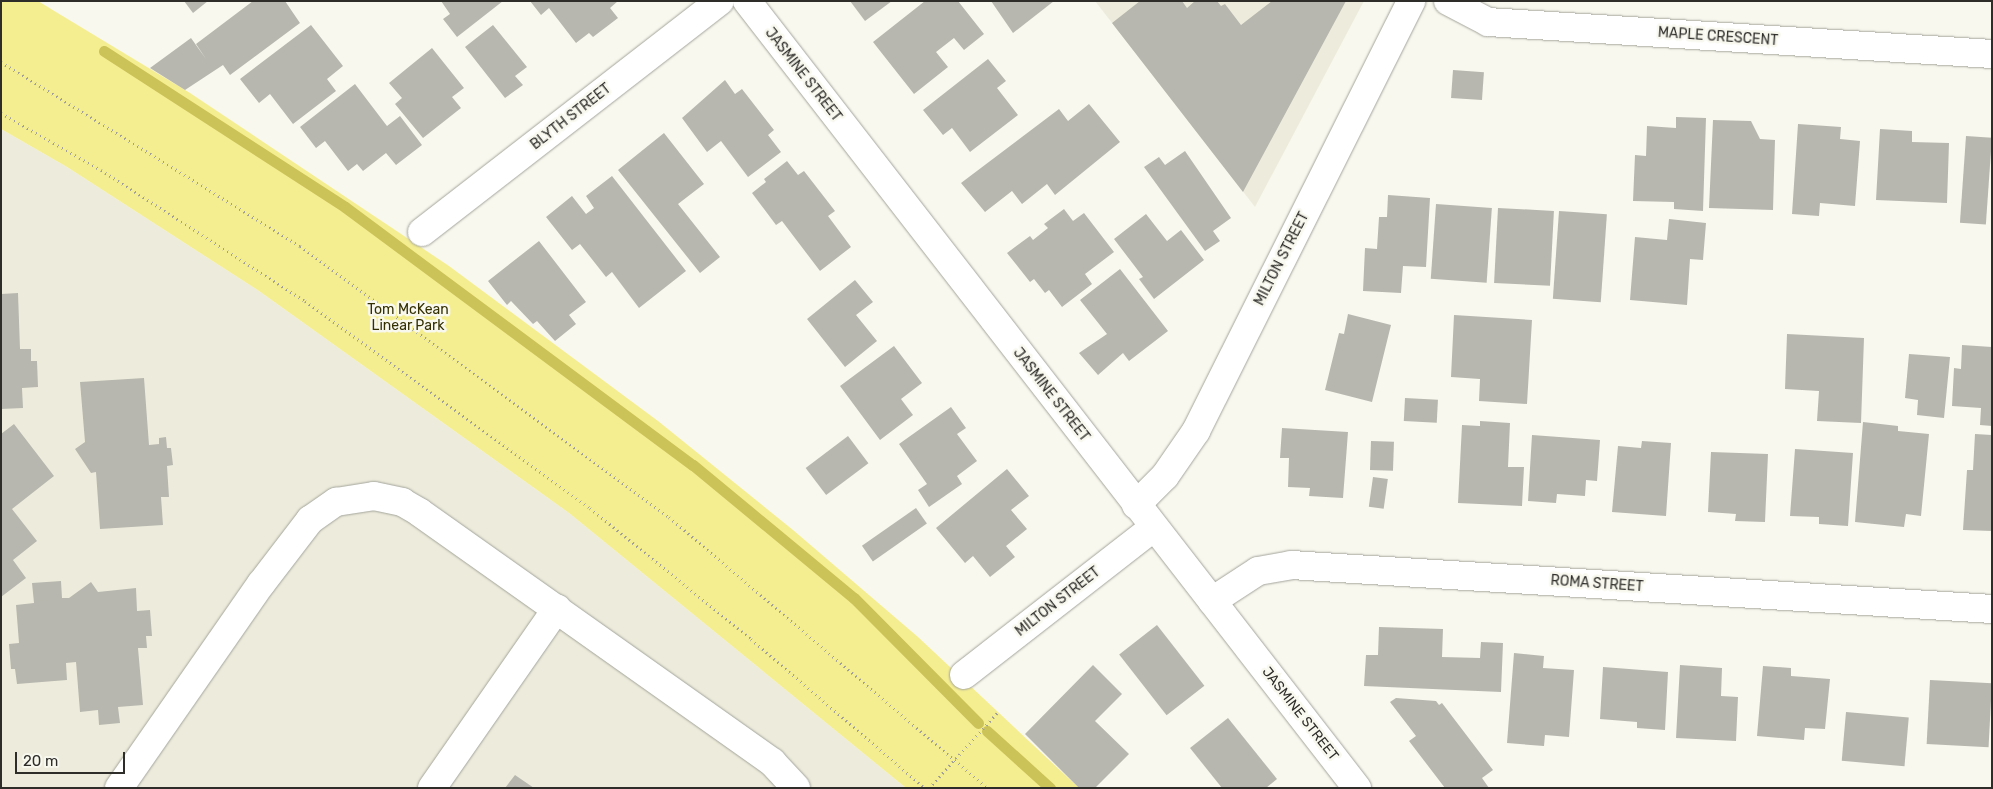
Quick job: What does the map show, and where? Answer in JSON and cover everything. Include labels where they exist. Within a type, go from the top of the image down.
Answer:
[{"type":"street","name":"BLYTH STREET","points":[[422,232],[720,1]]},
{"type":"street","name":"JASMINE STREET","points":[[747,1],[1153,528],[1357,788]]},
{"type":"street","name":"MILTON STREET","points":[[1136,505],[1165,476],[1196,431],[1411,1]]},
{"type":"street","name":"MAPLE CRESCENT","points":[[1448,1],[1488,22],[1992,54]]},
{"type":"street","points":[[119,788],[278,562],[310,520],[336,502],[374,496],[402,502],[557,608],[772,762],[796,788]]},
{"type":"street","name":"MILTON STREET","points":[[964,675],[1153,528]]},
{"type":"street","name":"ROMA STREET","points":[[1212,601],[1258,571],[1291,565],[1992,609]]},
{"type":"street","points":[[432,788],[557,608]]},
{"type":"path","points":[[1,62],[316,258],[669,517],[958,759],[987,788]]},
{"type":"path","points":[[1,113],[101,170],[305,301],[590,508],[751,640],[925,788]]},
{"type":"path","points":[[929,788],[958,759],[998,712]]},
{"type":"shaded area","points":[[1095,1],[1364,1],[1255,207]]},
{"type":"shaded area","points":[[1,129],[67,167],[259,291],[569,513],[906,788],[1,788]]},
{"type":"green space","name":"Tom McKean Linear Park","points":[[1,1],[38,1],[190,93],[449,266],[658,421],[793,530],[918,637],[1079,788],[906,788],[569,513],[259,291],[67,167],[1,129]]},
{"type":"building","points":[[184,1],[208,1],[193,13]]},
{"type":"building","points":[[253,1],[285,1],[300,23],[230,75],[223,65],[185,90],[150,68],[191,38],[206,59],[196,44]]},
{"type":"building","points":[[441,1],[503,1],[457,37],[443,19],[450,14]]},
{"type":"building","points":[[530,1],[618,1],[610,8],[618,18],[593,37],[589,33],[576,43],[549,8],[541,15]]},
{"type":"building","points":[[850,1],[892,1],[865,21]]},
{"type":"building","points":[[925,1],[958,1],[984,34],[964,50],[954,38],[936,52],[948,67],[914,94],[873,42]]},
{"type":"building","points":[[991,1],[1054,1],[1013,33]]},
{"type":"building","points":[[1140,1],[1182,1],[1187,8],[1195,1],[1217,1],[1221,6],[1225,4],[1241,25],[1272,1],[1346,1],[1243,192],[1112,23]]},
{"type":"building","points":[[311,25],[343,66],[327,79],[336,91],[293,124],[270,94],[259,103],[240,79]]},
{"type":"building","points":[[493,25],[527,67],[515,76],[523,85],[505,98],[465,47]]},
{"type":"building","points":[[432,48],[464,88],[452,97],[461,108],[423,138],[395,104],[402,98],[389,83]]},
{"type":"building","points":[[988,59],[1006,81],[997,88],[1018,115],[970,152],[952,128],[943,135],[923,110]]},
{"type":"building","points":[[1453,70],[1484,72],[1482,100],[1451,98]]},
{"type":"building","points":[[725,80],[735,94],[742,89],[774,130],[768,135],[781,152],[748,177],[721,141],[707,152],[682,118]]},
{"type":"building","points":[[355,84],[387,126],[400,116],[422,145],[396,165],[386,153],[363,171],[357,164],[348,171],[325,141],[316,148],[300,127]]},
{"type":"building","points":[[1089,104],[1120,142],[1055,195],[1047,184],[1022,204],[1012,191],[985,212],[961,183],[1059,109],[1068,121]]},
{"type":"building","points":[[1676,117],[1706,118],[1703,211],[1674,209],[1674,202],[1633,201],[1635,155],[1646,156],[1647,126],[1676,128]]},
{"type":"building","points":[[1713,120],[1751,121],[1760,139],[1775,140],[1773,210],[1709,208]]},
{"type":"building","points":[[1798,124],[1841,127],[1840,139],[1860,141],[1855,206],[1820,203],[1819,216],[1792,214]]},
{"type":"building","points":[[1880,129],[1912,131],[1912,142],[1949,143],[1947,203],[1876,200]]},
{"type":"building","points":[[664,133],[704,184],[678,204],[720,257],[700,273],[618,170]]},
{"type":"building","points":[[1966,136],[1992,138],[1986,225],[1960,223]]},
{"type":"building","points":[[1185,151],[1231,218],[1213,231],[1220,241],[1205,251],[1144,167],[1159,157],[1165,165]]},
{"type":"building","points":[[787,161],[798,175],[804,171],[835,211],[828,216],[851,247],[820,271],[782,221],[776,225],[752,193],[766,182],[764,179]]},
{"type":"building","points":[[612,176],[686,271],[639,308],[612,272],[606,277],[580,244],[572,250],[546,217],[572,196],[586,214],[594,208],[586,196]]},
{"type":"building","points":[[1388,195],[1430,198],[1426,267],[1403,266],[1401,293],[1363,291],[1365,248],[1377,249],[1379,217],[1387,217]]},
{"type":"building","points":[[1436,204],[1492,208],[1487,283],[1431,279]]},
{"type":"building","points":[[1498,208],[1554,211],[1550,286],[1494,283]]},
{"type":"building","points":[[1064,209],[1073,221],[1084,213],[1114,252],[1085,274],[1092,284],[1062,307],[1049,290],[1045,293],[1034,279],[1030,282],[1007,253],[1030,236],[1033,240],[1048,228],[1044,224]]},
{"type":"building","points":[[1559,211],[1607,214],[1601,302],[1553,299]]},
{"type":"building","points":[[1146,214],[1167,241],[1181,230],[1204,260],[1154,299],[1139,279],[1143,277],[1114,239]]},
{"type":"building","points":[[1669,219],[1706,223],[1703,260],[1690,259],[1687,305],[1630,300],[1635,237],[1667,240]]},
{"type":"building","points":[[539,241],[586,302],[569,315],[576,324],[555,341],[537,321],[533,324],[511,301],[507,305],[488,281]]},
{"type":"building","points":[[1120,269],[1168,331],[1129,361],[1123,353],[1098,375],[1079,353],[1107,334],[1080,300]]},
{"type":"building","points":[[855,280],[873,302],[856,315],[877,341],[845,367],[807,319]]},
{"type":"building","points":[[18,293],[20,349],[31,349],[31,361],[37,361],[38,387],[22,388],[23,408],[1,409],[1,294]]},
{"type":"building","points":[[1348,314],[1391,325],[1372,402],[1325,390],[1339,333],[1344,334]]},
{"type":"building","points":[[1454,315],[1532,320],[1527,404],[1479,401],[1480,379],[1451,377]]},
{"type":"building","points":[[1787,334],[1864,338],[1861,423],[1817,421],[1819,391],[1785,389]]},
{"type":"building","points":[[1962,345],[1992,347],[1992,426],[1980,425],[1981,408],[1952,406],[1954,368],[1961,369]]},
{"type":"building","points":[[894,346],[922,383],[901,399],[913,415],[880,440],[840,386]]},
{"type":"building","points":[[1909,354],[1950,357],[1944,418],[1917,415],[1918,400],[1905,398]]},
{"type":"building","points":[[144,378],[149,445],[159,444],[159,438],[166,437],[167,448],[171,448],[173,465],[167,466],[169,497],[161,497],[163,525],[100,529],[96,472],[91,473],[75,449],[85,442],[80,382]]},
{"type":"building","points":[[1405,398],[1438,400],[1437,423],[1404,421]]},
{"type":"building","points":[[951,407],[966,428],[957,434],[977,461],[957,476],[962,484],[929,507],[918,490],[927,484],[899,444]]},
{"type":"building","points":[[1480,421],[1510,423],[1508,467],[1524,467],[1522,506],[1458,503],[1462,425],[1480,426]]},
{"type":"building","points":[[1863,422],[1898,426],[1898,431],[1929,434],[1921,516],[1906,514],[1904,527],[1855,522]]},
{"type":"building","points":[[14,424],[54,476],[12,509],[37,541],[13,560],[26,578],[1,597],[1,434]]},
{"type":"building","points":[[1282,428],[1348,432],[1343,498],[1309,496],[1310,488],[1288,487],[1289,458],[1280,458]]},
{"type":"building","points":[[1975,434],[1992,435],[1992,531],[1963,530],[1967,470],[1973,470]]},
{"type":"building","points":[[1532,435],[1600,440],[1597,481],[1586,480],[1585,496],[1557,494],[1556,503],[1528,501]]},
{"type":"building","points":[[848,436],[868,463],[826,495],[806,468]]},
{"type":"building","points":[[1371,441],[1394,442],[1393,471],[1370,470]]},
{"type":"building","points":[[1642,441],[1671,443],[1666,516],[1612,512],[1618,446],[1641,448]]},
{"type":"building","points":[[1795,449],[1853,453],[1848,526],[1819,524],[1819,517],[1790,516]]},
{"type":"building","points":[[1711,452],[1768,454],[1765,522],[1735,521],[1736,514],[1708,512]]},
{"type":"building","points":[[1007,469],[1029,496],[1011,510],[1027,529],[1006,546],[1015,557],[990,577],[973,556],[965,563],[936,528]]},
{"type":"building","points":[[1373,477],[1388,479],[1384,509],[1369,507]]},
{"type":"building","points":[[916,508],[927,524],[873,561],[862,546]]},
{"type":"building","points":[[61,581],[62,598],[69,598],[91,582],[98,592],[136,588],[137,611],[150,610],[152,636],[146,636],[147,648],[138,648],[143,705],[118,707],[120,723],[99,725],[98,710],[80,712],[76,662],[66,663],[67,680],[17,684],[15,669],[11,669],[9,644],[19,643],[16,605],[34,603],[32,583]]},
{"type":"building","points":[[1157,625],[1204,686],[1167,715],[1119,655]]},
{"type":"building","points":[[1379,627],[1443,629],[1442,657],[1480,658],[1481,642],[1503,643],[1501,692],[1364,686],[1366,655],[1378,655]]},
{"type":"building","points":[[1514,653],[1544,656],[1543,668],[1574,670],[1569,737],[1545,735],[1544,746],[1507,743]]},
{"type":"building","points":[[1093,665],[1122,694],[1095,721],[1129,754],[1095,788],[1079,788],[1025,734]]},
{"type":"building","points":[[1680,665],[1722,668],[1721,696],[1738,697],[1736,741],[1676,738]]},
{"type":"building","points":[[1763,666],[1791,668],[1791,676],[1830,679],[1825,729],[1805,728],[1804,740],[1757,736]]},
{"type":"building","points":[[1603,667],[1668,672],[1665,730],[1637,728],[1637,722],[1600,719]]},
{"type":"building","points":[[1930,680],[1992,683],[1989,747],[1927,744]]},
{"type":"building","points":[[1396,698],[1436,701],[1439,705],[1442,703],[1493,770],[1482,778],[1489,788],[1445,788],[1409,741],[1416,736],[1390,702]]},
{"type":"building","points":[[1846,712],[1909,717],[1904,766],[1842,761]]},
{"type":"building","points":[[1228,718],[1277,779],[1266,788],[1222,788],[1190,748]]},
{"type":"building","points":[[515,775],[534,788],[505,788]]},
{"type":"waterway","points":[[104,51],[345,207],[693,465],[854,598],[978,723]]},
{"type":"waterway","points":[[987,731],[1050,788]]}]
